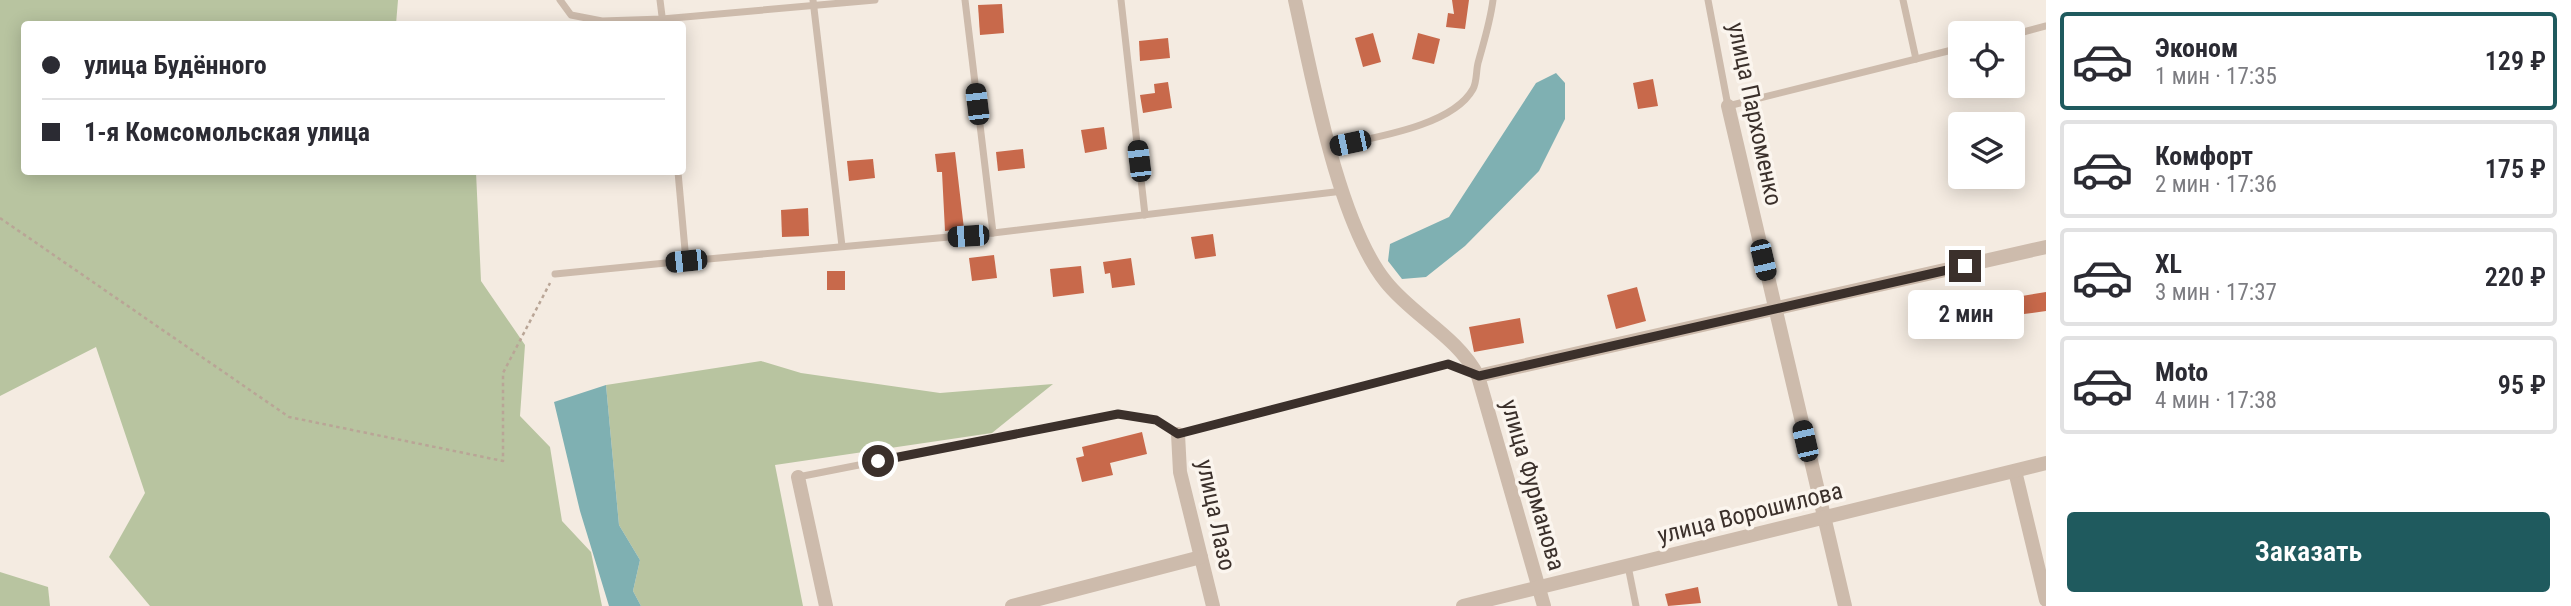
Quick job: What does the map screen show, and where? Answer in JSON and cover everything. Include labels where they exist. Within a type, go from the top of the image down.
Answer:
[{"type":"street","points":[[1295,0],[1343,191],[1368,256],[1387,283],[1462,352],[1479,376],[1775,311],[2046,247]]},
{"type":"street","name":"улица Пархоменко","points":[[1728,106],[1845,606]]},
{"type":"street","name":"улица Фурманова","points":[[1479,376],[1544,606]]},
{"type":"street","name":"улица Лазо","points":[[1178,434],[1180,472],[1213,606]]},
{"type":"street","name":"улица Ворошилова","points":[[1464,606],[2046,463]]},
{"type":"street","points":[[2015,471],[2046,600]]},
{"type":"street","points":[[798,477],[826,606]]},
{"type":"street","points":[[1018,605],[1201,557]]},
{"type":"lane","points":[[560,0],[571,15],[602,21]]},
{"type":"lane","points":[[660,0],[663,21]]},
{"type":"lane","points":[[671,21],[813,4],[875,0]]},
{"type":"lane","points":[[965,0],[993,233]]},
{"type":"lane","points":[[1121,0],[1145,215]]},
{"type":"lane","points":[[1331,147],[1418,127],[1442,116],[1465,98],[1473,89],[1490,30],[1493,0]]},
{"type":"lane","name":"улица Пархоменко","points":[[1708,0],[1728,106]]},
{"type":"lane","points":[[1903,0],[1916,59]]},
{"type":"lane","points":[[813,4],[842,246]]},
{"type":"lane","points":[[2025,32],[2046,26]]},
{"type":"lane","points":[[1728,106],[1948,51]]},
{"type":"lane","points":[[678,175],[686,261]]},
{"type":"lane","points":[[555,274],[993,233],[1343,191]]},
{"type":"lane","points":[[798,477],[1118,414],[1156,420],[1178,434],[1448,364],[1479,376]]},
{"type":"lane","points":[[1628,566],[1636,606]]},
{"type":"path","points":[[0,218],[289,417],[503,461],[503,373],[555,274]]},
{"type":"green space","points":[[0,0],[398,0],[396,21],[21,21],[21,175],[476,175],[481,281],[525,345],[520,416],[550,447],[562,521],[591,552],[602,606],[150,606],[109,557],[145,493],[96,347],[0,396]]},
{"type":"green space","points":[[761,361],[801,373],[940,393],[1053,384],[992,433],[775,465],[803,606],[641,606],[633,591],[640,560],[619,525],[606,385]]},
{"type":"green space","points":[[0,572],[48,587],[50,606],[0,606]]},
{"type":"water","points":[[1556,73],[1565,83],[1565,119],[1539,171],[1465,246],[1426,277],[1402,279],[1388,261],[1390,244],[1449,217],[1536,83]]},
{"type":"water","points":[[606,385],[619,525],[640,560],[633,591],[641,606],[609,606],[580,511],[554,402]]},
{"type":"building","points":[[1452,0],[1469,0],[1465,29],[1446,27],[1448,13],[1454,14]]},
{"type":"building","points":[[1002,4],[1004,33],[980,35],[978,5]]},
{"type":"building","points":[[1373,33],[1381,62],[1363,67],[1355,38]]},
{"type":"building","points":[[1418,33],[1440,39],[1434,64],[1412,59]]},
{"type":"building","points":[[1168,38],[1170,58],[1140,61],[1139,41]]},
{"type":"building","points":[[1653,79],[1658,106],[1638,109],[1633,83]]},
{"type":"building","points":[[1168,82],[1172,108],[1143,113],[1140,95],[1155,93],[1154,84]]},
{"type":"building","points":[[1104,127],[1107,149],[1085,153],[1081,130]]},
{"type":"building","points":[[1023,149],[1025,168],[998,171],[996,152]]},
{"type":"building","points":[[955,152],[964,229],[945,231],[942,172],[937,172],[935,154]]},
{"type":"building","points":[[873,159],[875,178],[849,181],[847,161]]},
{"type":"building","points":[[808,208],[809,236],[782,237],[781,210]]},
{"type":"building","points":[[1213,234],[1216,256],[1195,259],[1191,237]]},
{"type":"building","points":[[994,255],[997,278],[972,281],[969,258]]},
{"type":"building","points":[[1131,258],[1135,285],[1112,288],[1110,273],[1105,274],[1103,262]]},
{"type":"building","points":[[1081,266],[1084,293],[1053,297],[1050,269]]},
{"type":"building","points":[[827,271],[845,271],[845,290],[827,290]]},
{"type":"building","points":[[1637,287],[1646,321],[1616,329],[1607,295]]},
{"type":"building","points":[[2046,292],[2046,311],[2024,314],[2022,296]]},
{"type":"building","points":[[1520,318],[1524,343],[1474,352],[1469,327]]},
{"type":"building","points":[[1142,432],[1147,454],[1110,463],[1113,475],[1082,482],[1076,458],[1084,456],[1082,447]]},
{"type":"building","points":[[1698,587],[1701,603],[1668,606],[1665,594]]},
{"type":"route","points":[[878,461],[1118,414],[1156,420],[1178,434],[1448,364],[1479,376],[1965,266]]}]
